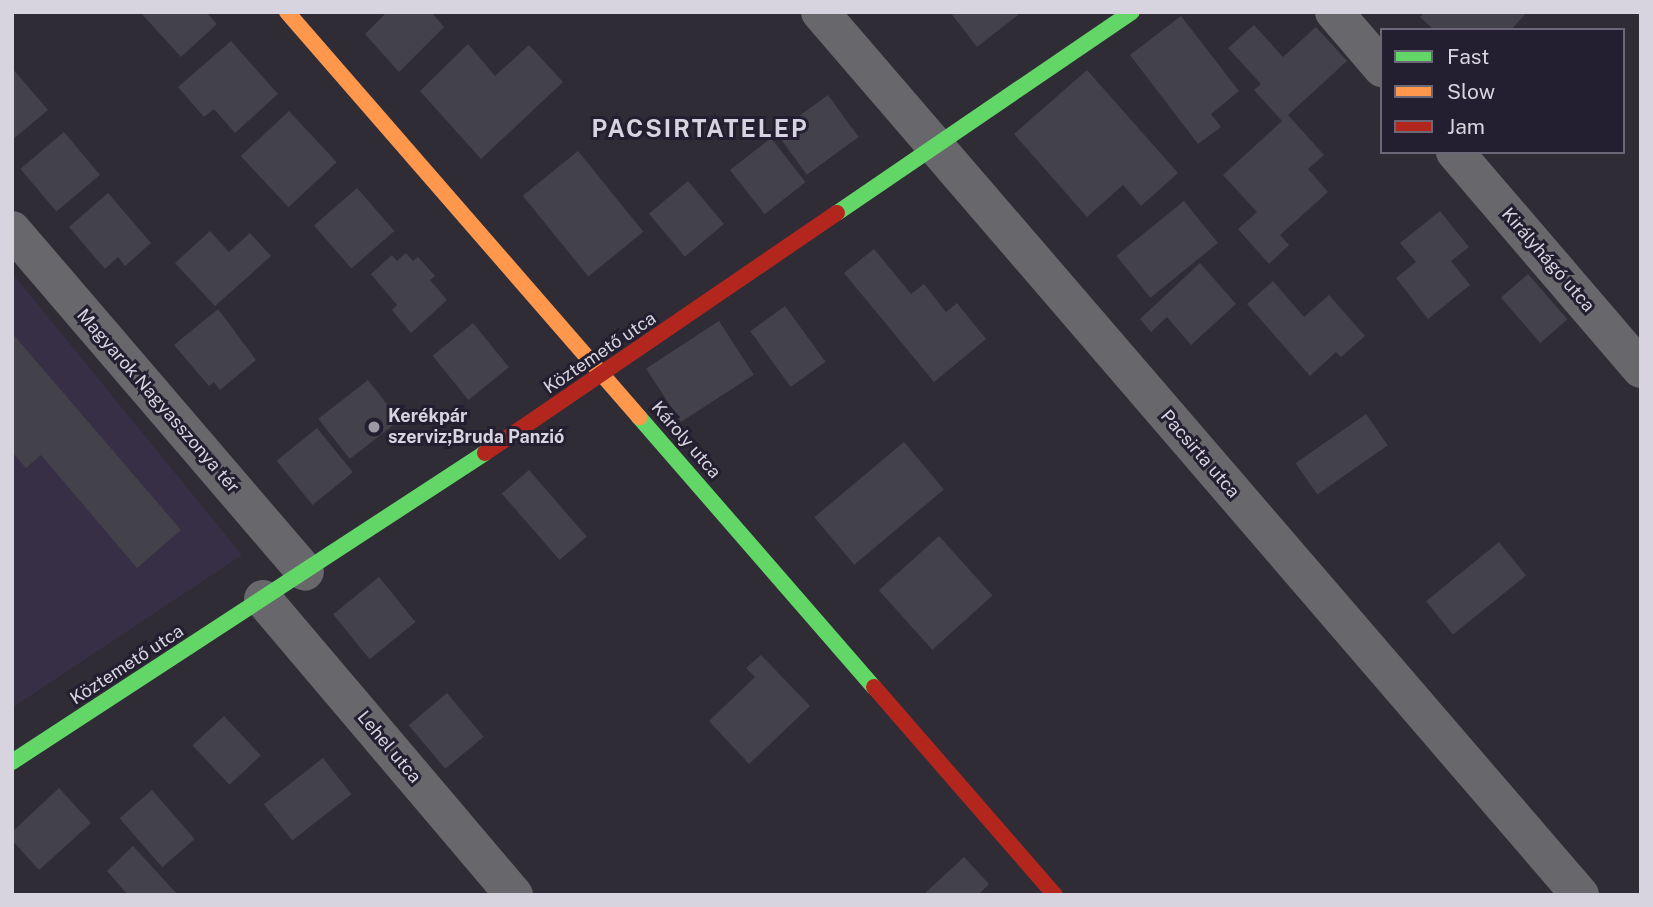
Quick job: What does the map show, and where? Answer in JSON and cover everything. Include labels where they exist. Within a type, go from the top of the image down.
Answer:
[{"type":"street","name":"Károly utca","points":[[287,12],[1055,895]]},
{"type":"street","name":"Pacsirta utca","points":[[820,12],[1580,895]]},
{"type":"street","name":"Köztemető utca","points":[[12,762],[603,375],[1132,12]]},
{"type":"street","points":[[1334,12],[1380,66]]},
{"type":"street","name":"Királyhágó utca","points":[[1457,154],[1641,369]]},
{"type":"street","name":"Magyarok Nagyasszonya tér","points":[[12,230],[305,572]]},
{"type":"street","name":"Lehel utca","points":[[263,599],[514,895]]},
{"type":"shaded area","points":[[12,273],[242,555],[12,708]]},
{"type":"building","points":[[140,12],[206,12],[217,24],[181,57]]},
{"type":"building","points":[[387,12],[431,12],[444,27],[399,72],[365,34]]},
{"type":"building","points":[[950,12],[1016,12],[1018,15],[977,47]]},
{"type":"building","points":[[1425,12],[1527,12],[1513,28],[1432,28],[1420,17]]},
{"type":"building","points":[[1181,16],[1239,91],[1211,114],[1221,127],[1198,144],[1130,55]]},
{"type":"building","points":[[1254,25],[1283,57],[1316,27],[1347,61],[1288,115],[1324,155],[1308,169],[1328,192],[1280,235],[1289,245],[1269,264],[1238,229],[1257,212],[1223,175],[1282,121],[1254,90],[1261,84],[1228,48]]},
{"type":"building","points":[[231,41],[278,94],[235,133],[214,109],[204,117],[178,87]]},
{"type":"building","points":[[468,44],[495,76],[529,45],[563,82],[481,159],[420,91]]},
{"type":"building","points":[[12,68],[48,110],[12,140]]},
{"type":"building","points":[[1087,70],[1178,173],[1141,206],[1123,185],[1087,217],[1014,134]]},
{"type":"building","points":[[828,95],[859,137],[807,175],[776,133]]},
{"type":"building","points":[[289,111],[337,162],[288,207],[241,156]]},
{"type":"building","points":[[64,132],[100,175],[56,212],[20,169]]},
{"type":"building","points":[[771,138],[805,182],[765,214],[730,170]]},
{"type":"building","points":[[578,151],[643,232],[588,277],[523,196]]},
{"type":"building","points":[[688,181],[724,224],[685,257],[649,214]]},
{"type":"building","points":[[357,188],[394,231],[351,268],[314,225]]},
{"type":"building","points":[[108,193],[151,243],[125,266],[118,257],[105,269],[69,227]]},
{"type":"building","points":[[1184,201],[1218,243],[1150,298],[1116,256]]},
{"type":"building","points":[[1440,211],[1469,247],[1451,261],[1470,285],[1428,319],[1396,278],[1416,262],[1400,243]]},
{"type":"building","points":[[210,231],[229,252],[250,233],[271,256],[215,306],[175,263]]},
{"type":"building","points":[[874,249],[911,294],[924,284],[946,312],[957,303],[986,339],[934,382],[844,273]]},
{"type":"building","points":[[406,253],[413,261],[418,257],[435,276],[430,280],[447,300],[411,333],[392,310],[397,305],[371,274],[392,255],[397,261]]},
{"type":"building","points":[[1200,263],[1236,304],[1191,345],[1167,317],[1151,332],[1140,319]]},
{"type":"building","points":[[1528,274],[1567,319],[1540,343],[1501,298]]},
{"type":"building","points":[[1273,281],[1304,317],[1329,295],[1365,336],[1341,357],[1336,352],[1310,376],[1247,304]]},
{"type":"building","points":[[785,306],[826,362],[791,387],[750,331]]},
{"type":"building","points":[[218,309],[256,360],[220,390],[214,382],[209,386],[174,345]]},
{"type":"building","points":[[719,321],[754,375],[681,422],[646,368]]},
{"type":"building","points":[[473,323],[509,367],[468,400],[433,356]]},
{"type":"building","points":[[12,333],[181,530],[137,568],[41,455],[26,468],[12,452]]},
{"type":"building","points":[[368,380],[399,420],[350,459],[318,419]]},
{"type":"building","points":[[1366,414],[1388,445],[1317,494],[1296,463]]},
{"type":"building","points":[[317,428],[353,472],[312,505],[277,461]]},
{"type":"building","points":[[904,442],[944,489],[854,565],[814,517]]},
{"type":"building","points":[[529,470],[587,536],[560,560],[502,494]]},
{"type":"building","points":[[939,536],[993,595],[932,650],[879,590]]},
{"type":"building","points":[[1499,542],[1526,575],[1453,635],[1426,601]]},
{"type":"building","points":[[379,577],[416,622],[370,659],[333,614]]},
{"type":"building","points":[[761,655],[810,706],[749,764],[709,721],[755,677],[746,668]]},
{"type":"building","points":[[447,693],[484,737],[445,769],[409,725]]},
{"type":"building","points":[[224,716],[261,755],[229,785],[193,745]]},
{"type":"building","points":[[323,758],[351,794],[292,840],[264,804]]},
{"type":"building","points":[[59,788],[91,823],[39,870],[12,840],[12,832]]},
{"type":"building","points":[[152,790],[195,839],[162,867],[120,818]]},
{"type":"building","points":[[133,846],[178,895],[128,895],[107,871]]},
{"type":"building","points":[[964,857],[989,884],[978,895],[923,895]]},
{"type":"traffic: fast","points":[[837,213],[1132,12]]},
{"type":"traffic: fast","points":[[639,417],[874,687]]},
{"type":"traffic: fast","points":[[12,762],[485,453]]},
{"type":"traffic: slow","points":[[287,12],[639,417]]},
{"type":"traffic: jam","points":[[485,453],[837,213]]},
{"type":"traffic: jam","points":[[874,687],[1055,895]]},
{"type":"place","name":"Kerékpár szerviz;Bruda Panzió","points":[[374,427]]},
{"type":"district","name":"PACSIRTATELEP","points":[[700,129]]}]
